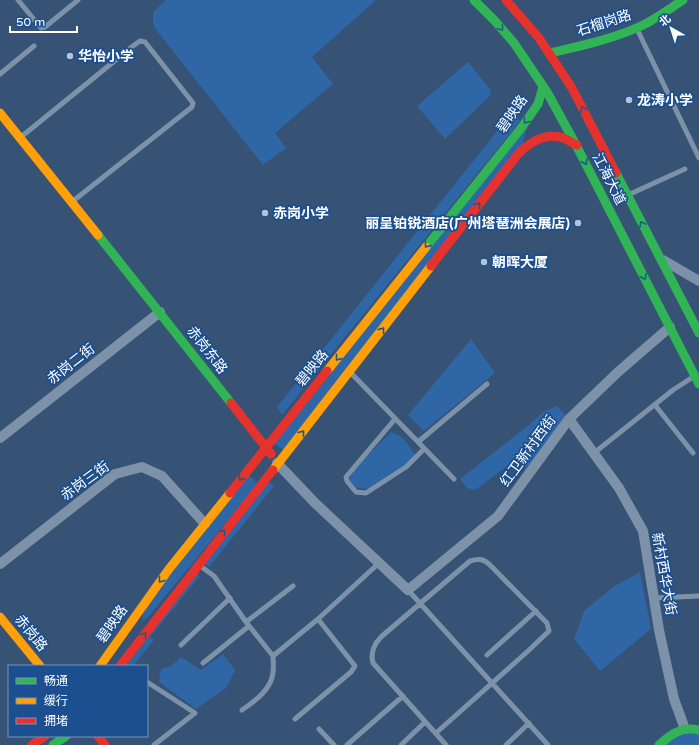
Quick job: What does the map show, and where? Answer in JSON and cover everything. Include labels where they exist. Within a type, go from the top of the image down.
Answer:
[{"type":"main road","name":"江海大道","points":[[474,0],[496,21],[521,52],[543,87],[576,145],[697,380]]},
{"type":"main road","name":"江海大道","points":[[506,0],[526,22],[550,54],[572,88],[699,333]]},
{"type":"main road","name":"石榴岗路","points":[[550,54],[611,37],[636,28],[654,19],[683,0]]},
{"type":"main road","name":"碧映路","points":[[101,665],[146,600],[205,524],[517,132],[538,104],[543,87]]},
{"type":"main road","name":"赤岗东路","points":[[1,116],[20,137],[160,312],[278,463]]},
{"type":"main road","name":"碧映路","points":[[122,665],[501,175],[529,143],[540,138],[550,136],[560,137],[576,145]]},
{"type":"main road","name":"赤岗路","points":[[2,624],[39,665]]},
{"type":"main road","points":[[93,665],[113,648]]},
{"type":"main road","points":[[659,745],[671,734],[680,729],[694,728],[699,730]]},
{"type":"main road","points":[[32,745],[44,737]]},
{"type":"main road","points":[[53,745],[65,737]]},
{"type":"main road","points":[[99,737],[105,745]]},
{"type":"street","points":[[660,258],[699,281]]},
{"type":"street","name":"赤岗二街","points":[[0,438],[160,312]]},
{"type":"street","name":"红卫新村西街","points":[[408,590],[498,516],[569,419],[618,372],[670,327]]},
{"type":"street","name":"新村西华大街","points":[[569,419],[619,488],[643,531],[659,630],[674,700],[685,729]]},
{"type":"street","name":"赤岗东路","points":[[278,463],[315,503],[408,590]]},
{"type":"street","name":"赤岗三街","points":[[0,564],[115,474],[142,467],[162,476],[205,524]]},
{"type":"lane","points":[[18,0],[41,28],[45,27],[78,0]]},
{"type":"lane","points":[[636,28],[699,158]]},
{"type":"lane","points":[[20,137],[140,41],[145,42],[194,103],[192,107],[72,202]]},
{"type":"lane","points":[[0,74],[34,46]]},
{"type":"lane","points":[[627,195],[685,169]]},
{"type":"lane","points":[[350,371],[454,479]]},
{"type":"lane","points":[[594,453],[673,390],[697,380]]},
{"type":"lane","points":[[418,442],[487,384]]},
{"type":"lane","points":[[654,405],[693,453]]},
{"type":"lane","points":[[396,419],[346,477],[347,481],[356,492],[366,493],[406,467],[424,448]]},
{"type":"lane","points":[[436,733],[492,684],[549,630],[547,623],[486,561],[478,559],[470,561],[382,636],[376,643],[372,656],[373,663],[446,745]]},
{"type":"lane","points":[[273,656],[318,619],[379,563]]},
{"type":"lane","points":[[199,564],[214,576],[247,624],[273,656],[273,673],[268,687],[252,703],[242,710]]},
{"type":"lane","points":[[203,663],[293,586]]},
{"type":"lane","points":[[408,590],[548,745]]},
{"type":"lane","points":[[654,598],[699,596]]},
{"type":"lane","points":[[181,645],[230,598]]},
{"type":"lane","points":[[487,655],[536,612]]},
{"type":"lane","points":[[295,719],[351,672],[354,666],[318,619]]},
{"type":"lane","points":[[148,683],[195,713],[154,745]]},
{"type":"lane","points":[[347,745],[403,696]]},
{"type":"lane","points":[[400,745],[425,722]]},
{"type":"lane","points":[[506,745],[529,723]]},
{"type":"lane","points":[[319,729],[334,745]]},
{"type":"shaded area","points":[[166,0],[376,0],[312,57],[333,84],[275,133],[286,148],[263,165],[157,31],[153,24],[153,12]]},
{"type":"shaded area","points":[[468,62],[490,89],[491,95],[445,139],[417,106]]},
{"type":"shaded area","points":[[515,112],[520,121],[282,415],[277,407],[509,116]]},
{"type":"shaded area","points":[[528,122],[522,146],[283,450],[273,443]]},
{"type":"shaded area","points":[[471,339],[495,373],[424,431],[408,415]]},
{"type":"shaded area","points":[[557,406],[565,415],[561,427],[526,468],[513,462],[475,490],[467,488],[460,479],[543,412]]},
{"type":"shaded area","points":[[391,432],[399,435],[408,444],[415,455],[406,465],[368,489],[357,488],[349,480],[355,468]]},
{"type":"shaded area","points":[[248,474],[258,484],[148,617],[142,621],[144,608]]},
{"type":"shaded area","points":[[267,480],[274,486],[209,567],[203,563]]},
{"type":"shaded area","points":[[640,572],[651,629],[600,671],[574,639],[584,611],[613,587]]},
{"type":"shaded area","points":[[196,573],[200,576],[150,637],[154,640],[134,665],[126,665]]},
{"type":"shaded area","points":[[223,654],[235,670],[226,688],[196,709],[159,682],[162,668],[170,667],[181,657],[201,670]]},
{"type":"shaded area","points":[[699,733],[699,745],[663,745],[676,735]]},
{"type":"traffic: fast","points":[[474,0],[514,43],[547,92],[576,145],[699,384]]},
{"type":"traffic: fast","points":[[550,53],[596,42],[630,31],[652,20],[683,0]]},
{"type":"traffic: fast","points":[[426,247],[522,127],[538,104],[543,87]]},
{"type":"traffic: fast","points":[[616,173],[699,333]]},
{"type":"traffic: fast","points":[[98,235],[231,403]]},
{"type":"traffic: fast","points":[[659,745],[668,737],[682,730],[699,730]]},
{"type":"traffic: fast","points":[[53,745],[65,737]]},
{"type":"traffic: slow","points":[[0,113],[98,235]]},
{"type":"traffic: slow","points":[[327,371],[426,247]]},
{"type":"traffic: slow","points":[[273,470],[431,266]]},
{"type":"traffic: slow","points":[[101,665],[169,569],[230,493]]},
{"type":"traffic: slow","points":[[0,617],[39,665]]},
{"type":"traffic: jam","points":[[506,0],[539,38],[572,88],[616,173]]},
{"type":"traffic: jam","points":[[431,266],[518,154],[527,146],[548,136],[562,138],[577,145]]},
{"type":"traffic: jam","points":[[230,493],[327,371]]},
{"type":"traffic: jam","points":[[231,403],[271,454]]},
{"type":"traffic: jam","points":[[121,665],[273,470]]},
{"type":"traffic: jam","points":[[32,745],[44,737]]},
{"type":"traffic: jam","points":[[99,737],[105,745]]},
{"type":"place","name":"华怡小学","points":[[70,56]]},
{"type":"place","name":"龙涛小学","points":[[629,100]]},
{"type":"place","name":"赤岗小学","points":[[265,213]]},
{"type":"place","name":"丽呈铂锐酒店(广州塔琶洲会展店)","points":[[578,223]]},
{"type":"place","name":"朝晖大厦","points":[[484,262]]}]
